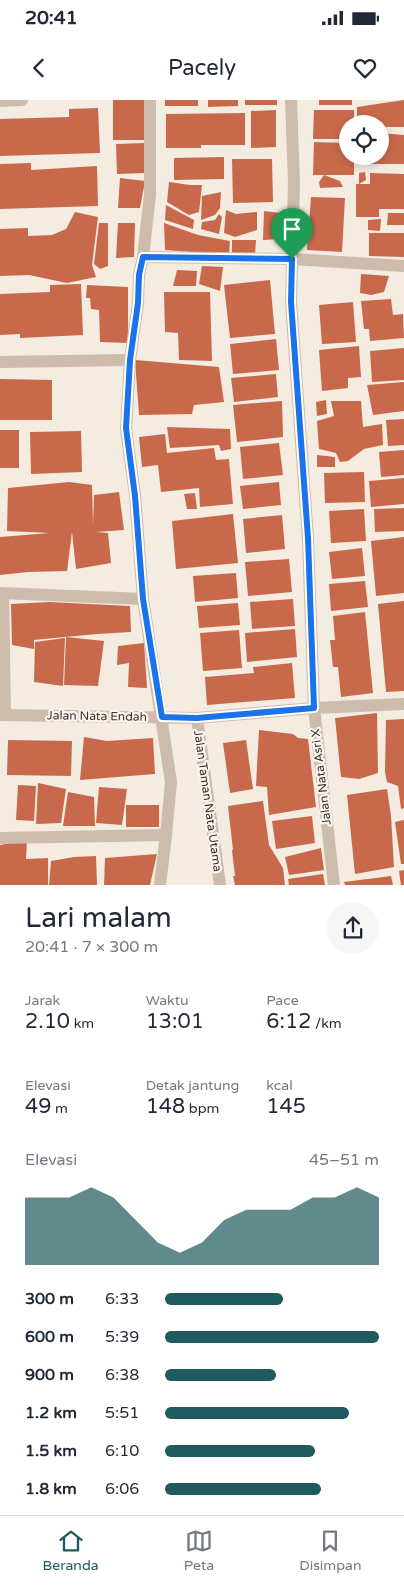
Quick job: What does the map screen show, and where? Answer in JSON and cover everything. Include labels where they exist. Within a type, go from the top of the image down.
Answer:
[{"type":"street","points":[[0,101],[22,100]]},
{"type":"street","points":[[150,100],[150,195],[130,360],[126,428],[135,496],[143,599],[171,782],[160,885]]},
{"type":"street","name":"Jalan Nata Asri X","points":[[291,100],[294,183],[291,302],[308,538],[314,708],[334,885]]},
{"type":"street","points":[[143,257],[292,259],[404,266]]},
{"type":"street","points":[[0,362],[130,360]]},
{"type":"street","points":[[3,714],[1,593],[143,599]]},
{"type":"street","name":"Jalan Nata Endah","points":[[3,714],[197,718],[314,708],[404,704]]},
{"type":"street","name":"Jalan Taman Nata Utama","points":[[197,718],[220,885]]},
{"type":"street","points":[[0,838],[166,835]]},
{"type":"building","points":[[113,100],[145,100],[145,140],[113,140]]},
{"type":"building","points":[[165,100],[198,100],[198,106],[165,106]]},
{"type":"building","points":[[208,100],[238,100],[238,106],[208,107]]},
{"type":"building","points":[[245,100],[277,100],[277,105],[245,105]]},
{"type":"building","points":[[319,100],[352,100],[352,105],[319,105]]},
{"type":"building","points":[[404,100],[404,127],[389,127],[389,115],[357,115],[357,107]]},
{"type":"building","points":[[98,108],[100,153],[0,156],[0,119],[69,117],[69,109]]},
{"type":"building","points":[[276,110],[276,147],[251,148],[251,111]]},
{"type":"building","points":[[314,110],[354,110],[354,115],[339,115],[339,139],[313,139]]},
{"type":"building","points":[[245,113],[245,145],[201,145],[201,148],[166,148],[166,114]]},
{"type":"building","points":[[389,134],[404,135],[404,164],[389,164]]},
{"type":"building","points":[[314,142],[339,143],[339,165],[354,165],[354,175],[313,175]]},
{"type":"building","points":[[144,143],[145,173],[117,174],[116,144]]},
{"type":"building","points":[[224,157],[224,179],[174,180],[174,158]]},
{"type":"building","points":[[232,159],[272,159],[273,202],[233,203]]},
{"type":"building","points":[[31,163],[31,170],[97,166],[98,206],[0,209],[0,164]]},
{"type":"building","points":[[365,172],[366,180],[359,184],[359,173]]},
{"type":"building","points":[[370,173],[404,174],[404,209],[379,209],[379,217],[356,217],[356,184],[370,184]]},
{"type":"building","points":[[324,175],[340,181],[343,187],[320,188],[319,182]]},
{"type":"building","points":[[120,178],[145,181],[140,208],[118,208]]},
{"type":"building","points":[[169,182],[202,185],[199,212],[189,215],[167,202]]},
{"type":"building","points":[[221,192],[220,208],[215,215],[201,220],[202,196]]},
{"type":"building","points":[[311,197],[345,198],[342,252],[307,250]]},
{"type":"building","points":[[166,205],[194,220],[193,229],[165,220]]},
{"type":"building","points":[[226,210],[236,214],[257,212],[257,230],[235,237],[224,233]]},
{"type":"building","points":[[264,211],[280,213],[280,239],[263,240]]},
{"type":"building","points":[[75,212],[98,217],[92,265],[96,277],[67,283],[29,275],[0,276],[0,229],[28,228],[28,236],[52,235],[66,229]]},
{"type":"building","points":[[388,213],[404,213],[404,225],[387,225]]},
{"type":"building","points":[[219,214],[222,217],[219,234],[201,229],[202,222],[215,220]]},
{"type":"building","points":[[381,219],[380,231],[368,230],[368,220]]},
{"type":"building","points":[[99,223],[108,223],[108,266],[100,269],[94,264]]},
{"type":"building","points":[[118,223],[135,223],[134,257],[116,258]]},
{"type":"building","points":[[164,223],[198,235],[230,241],[229,255],[165,250]]},
{"type":"building","points":[[369,233],[404,233],[404,257],[369,256]]},
{"type":"building","points":[[232,240],[256,240],[255,255],[232,254]]},
{"type":"building","points":[[202,266],[223,267],[220,291],[199,284]]},
{"type":"building","points":[[177,270],[197,271],[196,286],[173,286]]},
{"type":"building","points":[[361,274],[389,276],[384,292],[371,295],[360,293]]},
{"type":"building","points":[[270,280],[275,334],[230,338],[224,285]]},
{"type":"building","points":[[81,284],[83,335],[20,338],[20,334],[0,335],[0,294],[50,292],[50,285]]},
{"type":"building","points":[[87,285],[128,287],[128,343],[100,342],[99,310],[91,309],[90,298],[86,298]]},
{"type":"building","points":[[164,292],[210,292],[212,361],[179,360],[178,333],[165,332]]},
{"type":"building","points":[[391,299],[393,315],[403,314],[404,338],[370,341],[369,329],[364,329],[361,301]]},
{"type":"building","points":[[353,302],[356,342],[322,344],[319,305]]},
{"type":"building","points":[[276,339],[279,370],[233,374],[230,344]]},
{"type":"building","points":[[359,346],[361,377],[348,378],[348,388],[322,391],[319,350]]},
{"type":"building","points":[[404,348],[404,380],[372,382],[370,351]]},
{"type":"building","points":[[135,360],[219,367],[224,402],[194,405],[192,414],[139,415]]},
{"type":"building","points":[[276,374],[278,397],[234,402],[231,378]]},
{"type":"building","points":[[0,379],[52,380],[52,420],[0,420]]},
{"type":"building","points":[[404,382],[404,411],[373,415],[367,385]]},
{"type":"building","points":[[326,400],[327,414],[317,416],[316,402]]},
{"type":"building","points":[[282,401],[283,437],[237,442],[233,405]]},
{"type":"building","points":[[331,401],[361,401],[363,427],[382,424],[383,445],[364,449],[348,461],[340,462],[336,453],[319,449],[317,421],[334,416]]},
{"type":"building","points":[[404,419],[404,445],[388,446],[386,420]]},
{"type":"building","points":[[167,427],[230,429],[231,449],[221,451],[219,445],[170,448]]},
{"type":"building","points":[[0,430],[19,430],[19,468],[0,468]]},
{"type":"building","points":[[81,431],[82,472],[31,474],[30,432]]},
{"type":"building","points":[[165,434],[167,453],[214,448],[216,460],[229,459],[233,504],[200,507],[199,488],[161,492],[158,465],[142,467],[139,437]]},
{"type":"building","points":[[279,443],[283,475],[243,479],[240,447]]},
{"type":"building","points":[[404,450],[404,475],[381,477],[379,452]]},
{"type":"building","points":[[317,455],[335,457],[335,467],[317,467]]},
{"type":"building","points":[[364,472],[365,502],[325,503],[324,473]]},
{"type":"building","points":[[404,478],[404,504],[371,507],[369,481]]},
{"type":"building","points":[[69,482],[92,485],[93,525],[94,495],[119,492],[124,530],[96,532],[108,533],[111,563],[76,569],[72,532],[67,571],[0,575],[0,537],[50,533],[7,531],[8,488]]},
{"type":"building","points":[[279,482],[281,505],[243,509],[240,486]]},
{"type":"building","points":[[195,493],[197,509],[187,509],[184,494]]},
{"type":"building","points":[[404,508],[404,531],[375,532],[374,509]]},
{"type":"building","points":[[364,509],[366,541],[331,543],[329,511]]},
{"type":"building","points":[[233,514],[238,563],[176,569],[172,521]]},
{"type":"building","points":[[282,515],[285,549],[246,553],[243,519]]},
{"type":"building","points":[[404,537],[404,593],[376,596],[371,541]]},
{"type":"building","points":[[362,548],[365,576],[332,579],[329,552]]},
{"type":"building","points":[[289,559],[292,592],[248,596],[245,562]]},
{"type":"building","points":[[236,573],[238,598],[195,602],[193,576]]},
{"type":"building","points":[[365,581],[368,607],[331,611],[329,584]]},
{"type":"building","points":[[293,599],[295,626],[252,629],[250,602]]},
{"type":"building","points":[[404,601],[404,691],[386,692],[378,604]]},
{"type":"building","points":[[49,602],[130,606],[131,632],[34,640],[34,649],[12,645],[11,604]]},
{"type":"building","points":[[238,603],[240,625],[199,628],[197,606]]},
{"type":"building","points":[[365,612],[373,693],[341,697],[338,667],[333,667],[330,640],[335,640],[333,616]]},
{"type":"building","points":[[295,629],[297,657],[247,662],[245,633]]},
{"type":"building","points":[[239,630],[242,668],[203,671],[200,633]]},
{"type":"building","points":[[66,637],[104,641],[98,686],[64,685]]},
{"type":"building","points":[[65,638],[63,686],[34,682],[35,642]]},
{"type":"building","points":[[144,643],[147,688],[128,687],[129,663],[117,665],[118,646]]},
{"type":"building","points":[[292,663],[295,698],[207,705],[205,677],[254,673],[253,667]]},
{"type":"building","points":[[377,713],[378,773],[359,779],[341,777],[335,718]]},
{"type":"building","points":[[404,719],[404,808],[401,809],[398,786],[387,782],[385,772],[386,720]]},
{"type":"building","points":[[259,730],[293,734],[298,738],[308,739],[316,807],[269,815],[267,787],[256,786]]},
{"type":"building","points":[[84,737],[107,741],[153,738],[155,774],[80,780]]},
{"type":"building","points":[[8,740],[72,741],[71,776],[7,775]]},
{"type":"building","points":[[246,740],[253,789],[230,793],[223,743]]},
{"type":"building","points":[[38,783],[66,789],[61,823],[36,824]]},
{"type":"building","points":[[18,785],[36,786],[34,821],[16,820]]},
{"type":"building","points":[[99,787],[127,789],[122,825],[96,823]]},
{"type":"building","points":[[387,789],[391,816],[394,867],[355,874],[347,795]]},
{"type":"building","points":[[68,792],[94,797],[95,826],[63,826]]},
{"type":"building","points":[[263,801],[269,845],[283,868],[285,885],[235,885],[228,806]]},
{"type":"building","points":[[126,805],[159,805],[159,827],[126,827]]},
{"type":"building","points":[[312,816],[315,843],[276,849],[272,821]]},
{"type":"building","points":[[404,820],[404,864],[401,864],[395,822]]},
{"type":"building","points":[[27,840],[26,859],[48,858],[48,885],[0,885],[0,845]]},
{"type":"building","points":[[321,848],[324,870],[289,875],[285,857]]},
{"type":"building","points":[[157,854],[150,885],[104,885],[105,858]]},
{"type":"building","points":[[96,856],[97,885],[49,885],[51,861]]},
{"type":"building","points":[[404,870],[404,885],[401,885],[399,871]]},
{"type":"building","points":[[323,874],[325,885],[289,885],[288,879]]},
{"type":"building","points":[[391,876],[393,885],[345,885],[344,882]]},
{"type":"route","points":[[143,257],[292,259],[291,302],[308,538],[314,708],[197,718],[162,717],[143,599],[135,496],[126,428],[130,360],[138,303],[139,275],[143,257]]}]
